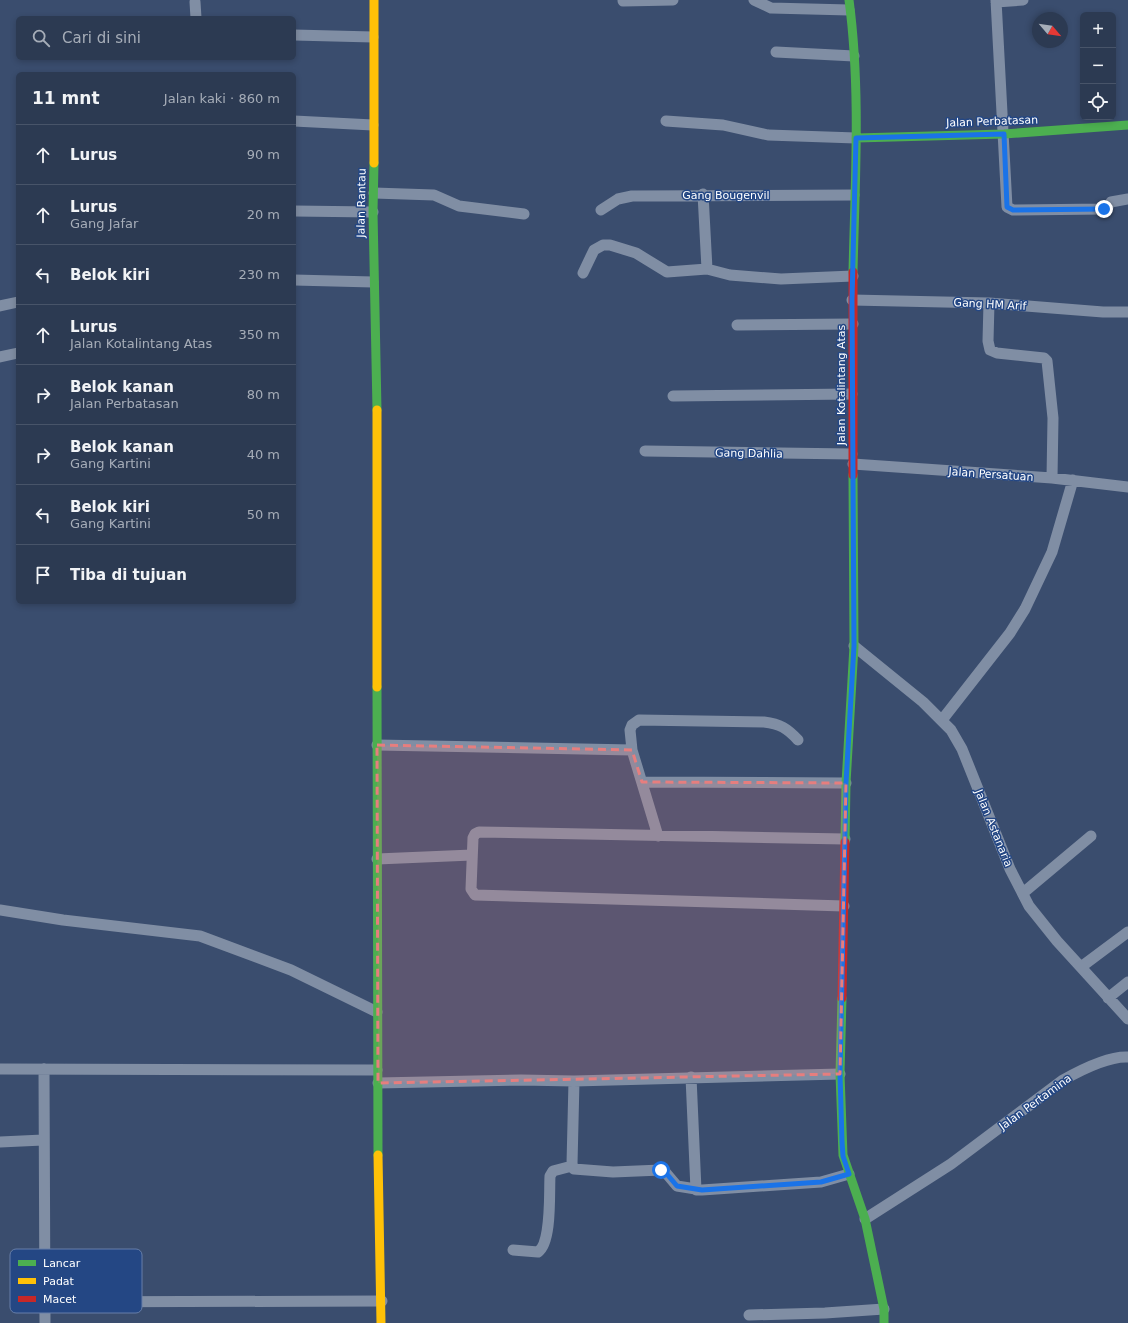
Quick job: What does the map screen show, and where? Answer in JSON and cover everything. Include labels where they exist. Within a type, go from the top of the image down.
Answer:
[{"type":"street","name":"Jalan Rantau","points":[[374,0],[373,212],[377,407],[377,1128],[382,1301],[381,1323]]},
{"type":"street","points":[[622,1],[673,0]]},
{"type":"street","points":[[754,0],[771,8],[849,5]]},
{"type":"street","points":[[1023,0],[996,1],[1007,207],[1013,210],[1104,209],[1107,208],[1111,202],[1128,199]]},
{"type":"street","points":[[195,2],[196,16]]},
{"type":"street","name":"Jalan Kotalintang Atas","points":[[849,5],[855,44],[856,138],[852,300],[854,646],[846,783],[840,1074],[843,1156],[865,1219],[884,1309],[884,1323]]},
{"type":"street","points":[[296,35],[373,37]]},
{"type":"street","points":[[776,52],[854,56]]},
{"type":"street","points":[[296,121],[373,125]]},
{"type":"street","points":[[666,121],[723,124],[768,135],[856,138]]},
{"type":"street","name":"Jalan Perbatasan","points":[[856,138],[1004,134],[1128,125]]},
{"type":"street","points":[[374,193],[434,195],[459,206],[524,214]]},
{"type":"street","points":[[703,194],[707,269]]},
{"type":"street","name":"Gang Bougenvil","points":[[601,210],[618,199],[632,196],[703,194],[854,195]]},
{"type":"street","points":[[296,212],[373,212]]},
{"type":"street","points":[[584,273],[590,255],[594,250],[603,245],[610,245],[632,252],[667,272],[707,269],[730,275],[781,279],[853,276]]},
{"type":"street","points":[[296,280],[374,282]]},
{"type":"street","name":"Gang HM Arif","points":[[852,300],[989,303],[1103,312],[1128,312]]},
{"type":"street","points":[[0,306],[16,302]]},
{"type":"street","points":[[989,303],[988,347],[997,353],[1044,358],[1047,362],[1054,418],[1052,478]]},
{"type":"street","points":[[737,325],[853,324]]},
{"type":"street","points":[[0,357],[16,353]]},
{"type":"street","points":[[673,396],[852,394]]},
{"type":"street","name":"Gang Dahlia","points":[[645,451],[853,459]]},
{"type":"street","name":"Jalan Persatuan","points":[[853,459],[1072,480],[1128,487]]},
{"type":"street","points":[[942,720],[1010,633],[1025,608],[1052,552],[1072,480]]},
{"type":"street","name":"Jalan Astanaria","points":[[854,646],[942,720],[951,730],[962,749],[1010,869],[1029,906],[1108,998],[1128,1019]]},
{"type":"street","points":[[658,836],[632,750],[630,730],[632,725],[639,720],[764,722],[779,724],[787,729],[798,740]]},
{"type":"street","points":[[376,745],[632,750]]},
{"type":"street","points":[[642,782],[846,783]]},
{"type":"street","points":[[844,906],[475,894],[471,889],[473,838],[475,834],[479,832],[845,839]]},
{"type":"street","points":[[1023,892],[1091,836]]},
{"type":"street","points":[[377,859],[472,855]]},
{"type":"street","points":[[0,910],[63,920],[200,936],[241,950],[291,970],[377,1012]]},
{"type":"street","points":[[1081,967],[1128,932]]},
{"type":"street","points":[[1108,998],[1128,982]]},
{"type":"street","name":"Jalan Pertamina","points":[[865,1219],[951,1164],[1063,1080],[1080,1071],[1116,1058],[1128,1057]]},
{"type":"street","points":[[0,1069],[377,1070]]},
{"type":"street","points":[[44,1069],[44,1249]]},
{"type":"street","points":[[378,1084],[520,1080],[574,1081],[840,1074]]},
{"type":"street","points":[[691,1077],[696,1190]]},
{"type":"street","points":[[572,1166],[574,1081]]},
{"type":"street","points":[[0,1142],[43,1140]]},
{"type":"street","points":[[572,1166],[574,1169],[613,1172],[661,1170],[666,1173],[677,1186],[696,1190],[821,1182],[849,1174]]},
{"type":"street","points":[[513,1250],[538,1252],[544,1247],[547,1237],[550,1176],[553,1171],[572,1166]]},
{"type":"street","points":[[142,1302],[382,1301]]},
{"type":"street","points":[[749,1315],[825,1313],[884,1309]]},
{"type":"street","points":[[45,1313],[45,1323]]},
{"type":"highlighted area","points":[[377,745],[632,750],[642,782],[846,783],[840,1074],[378,1083]]},
{"type":"traffic: fast","points":[[849,0],[853,34],[856,102],[853,272]]},
{"type":"traffic: fast","points":[[856,138],[1004,134],[1128,125]]},
{"type":"traffic: fast","points":[[374,163],[373,212],[377,410]]},
{"type":"traffic: fast","points":[[845,842],[846,783],[854,646],[853,475]]},
{"type":"traffic: fast","points":[[377,687],[378,1155]]},
{"type":"traffic: fast","points":[[842,998],[840,1074],[843,1155],[865,1219],[884,1309],[884,1323]]},
{"type":"traffic: slow","points":[[374,0],[374,163]]},
{"type":"traffic: slow","points":[[377,410],[377,687]]},
{"type":"traffic: slow","points":[[378,1155],[381,1323]]},
{"type":"traffic: jam","points":[[853,272],[853,475]]},
{"type":"traffic: jam","points":[[842,998],[845,842]]},
{"type":"route","points":[[661,1170],[664,1171],[677,1186],[696,1190],[821,1182],[849,1174],[843,1156],[840,1074],[846,783],[854,646],[852,300],[856,138],[1004,134],[1007,207],[1009,209],[1104,209]]}]
